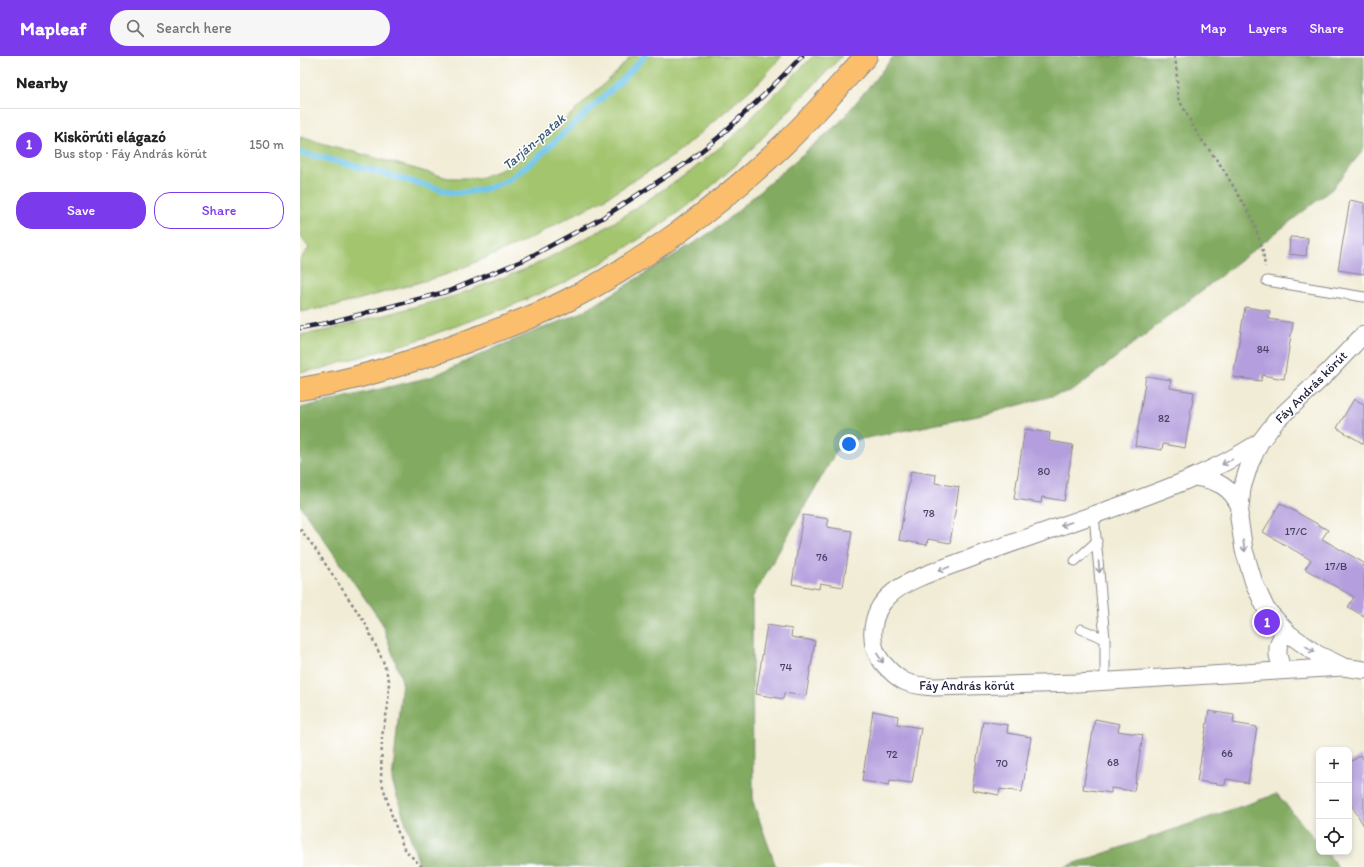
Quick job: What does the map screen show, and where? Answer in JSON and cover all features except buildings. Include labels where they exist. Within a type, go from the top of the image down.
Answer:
[{"type":"main road","points":[[300,389],[372,373],[421,359],[522,321],[603,281],[661,245],[743,180],[781,147],[866,56]]},
{"type":"street","name":"Fáy András körút","points":[[1342,667],[1317,654],[1289,634],[1266,608],[1254,583],[1244,550],[1239,518],[1242,488],[1250,464],[1260,442],[1276,421],[1328,373],[1364,334]]},
{"type":"street","name":"Fáy András körút","points":[[1260,442],[1225,463],[1151,495],[998,548],[912,581],[895,590],[887,597],[875,620],[873,636],[876,651],[880,659],[898,678],[913,685],[934,687],[1105,682],[1342,667],[1364,670]]},
{"type":"street","points":[[1195,477],[1209,479],[1221,484],[1236,498],[1240,507]]},
{"type":"street","points":[[1282,626],[1282,635],[1278,647],[1278,655],[1282,670]]},
{"type":"lane","points":[[1267,281],[1364,297]]},
{"type":"lane","points":[[1094,515],[1105,639],[1105,682]]},
{"type":"lane","points":[[1075,561],[1097,541]]},
{"type":"lane","points":[[1081,629],[1105,639]]},
{"type":"path","points":[[1174,56],[1176,64],[1178,98],[1198,136],[1222,167],[1253,220],[1263,251],[1267,281]]},
{"type":"path","points":[[300,528],[365,623],[383,661],[389,680],[388,706],[382,736],[381,780],[404,849],[422,867]]},
{"type":"green space","points":[[631,56],[782,56],[759,82],[675,155],[604,199],[519,244],[445,275],[339,305],[300,312],[300,259],[309,248],[300,236],[300,137],[448,178],[479,178],[503,169],[532,150],[617,72]]},
{"type":"green space","points":[[813,56],[842,56],[737,164],[699,197],[655,229],[600,264],[564,283],[518,303],[418,340],[320,369],[300,372],[300,335],[329,330],[454,296],[531,267],[607,227],[691,171],[729,140]]},
{"type":"green space","points":[[894,56],[1364,56],[1364,149],[1332,189],[1074,390],[983,415],[841,443],[752,598],[753,802],[776,867],[420,867],[392,781],[402,681],[382,623],[300,505],[300,408],[431,377],[497,347],[585,311],[716,229],[840,122]]},
{"type":"green space","points":[[1277,794],[1316,840],[1316,855],[1328,855],[1338,867],[1064,867]]},
{"type":"waterway","name":"Tarján-patak","points":[[300,153],[453,193],[485,189],[507,181],[537,158],[622,80],[645,56]]},
{"type":"railway","points":[[300,328],[327,323],[449,291],[524,260],[602,218],[685,164],[719,137],[765,94],[802,56]]},
{"type":"place","name":"Kiskörúti elágazó","points":[[1267,622]]}]
